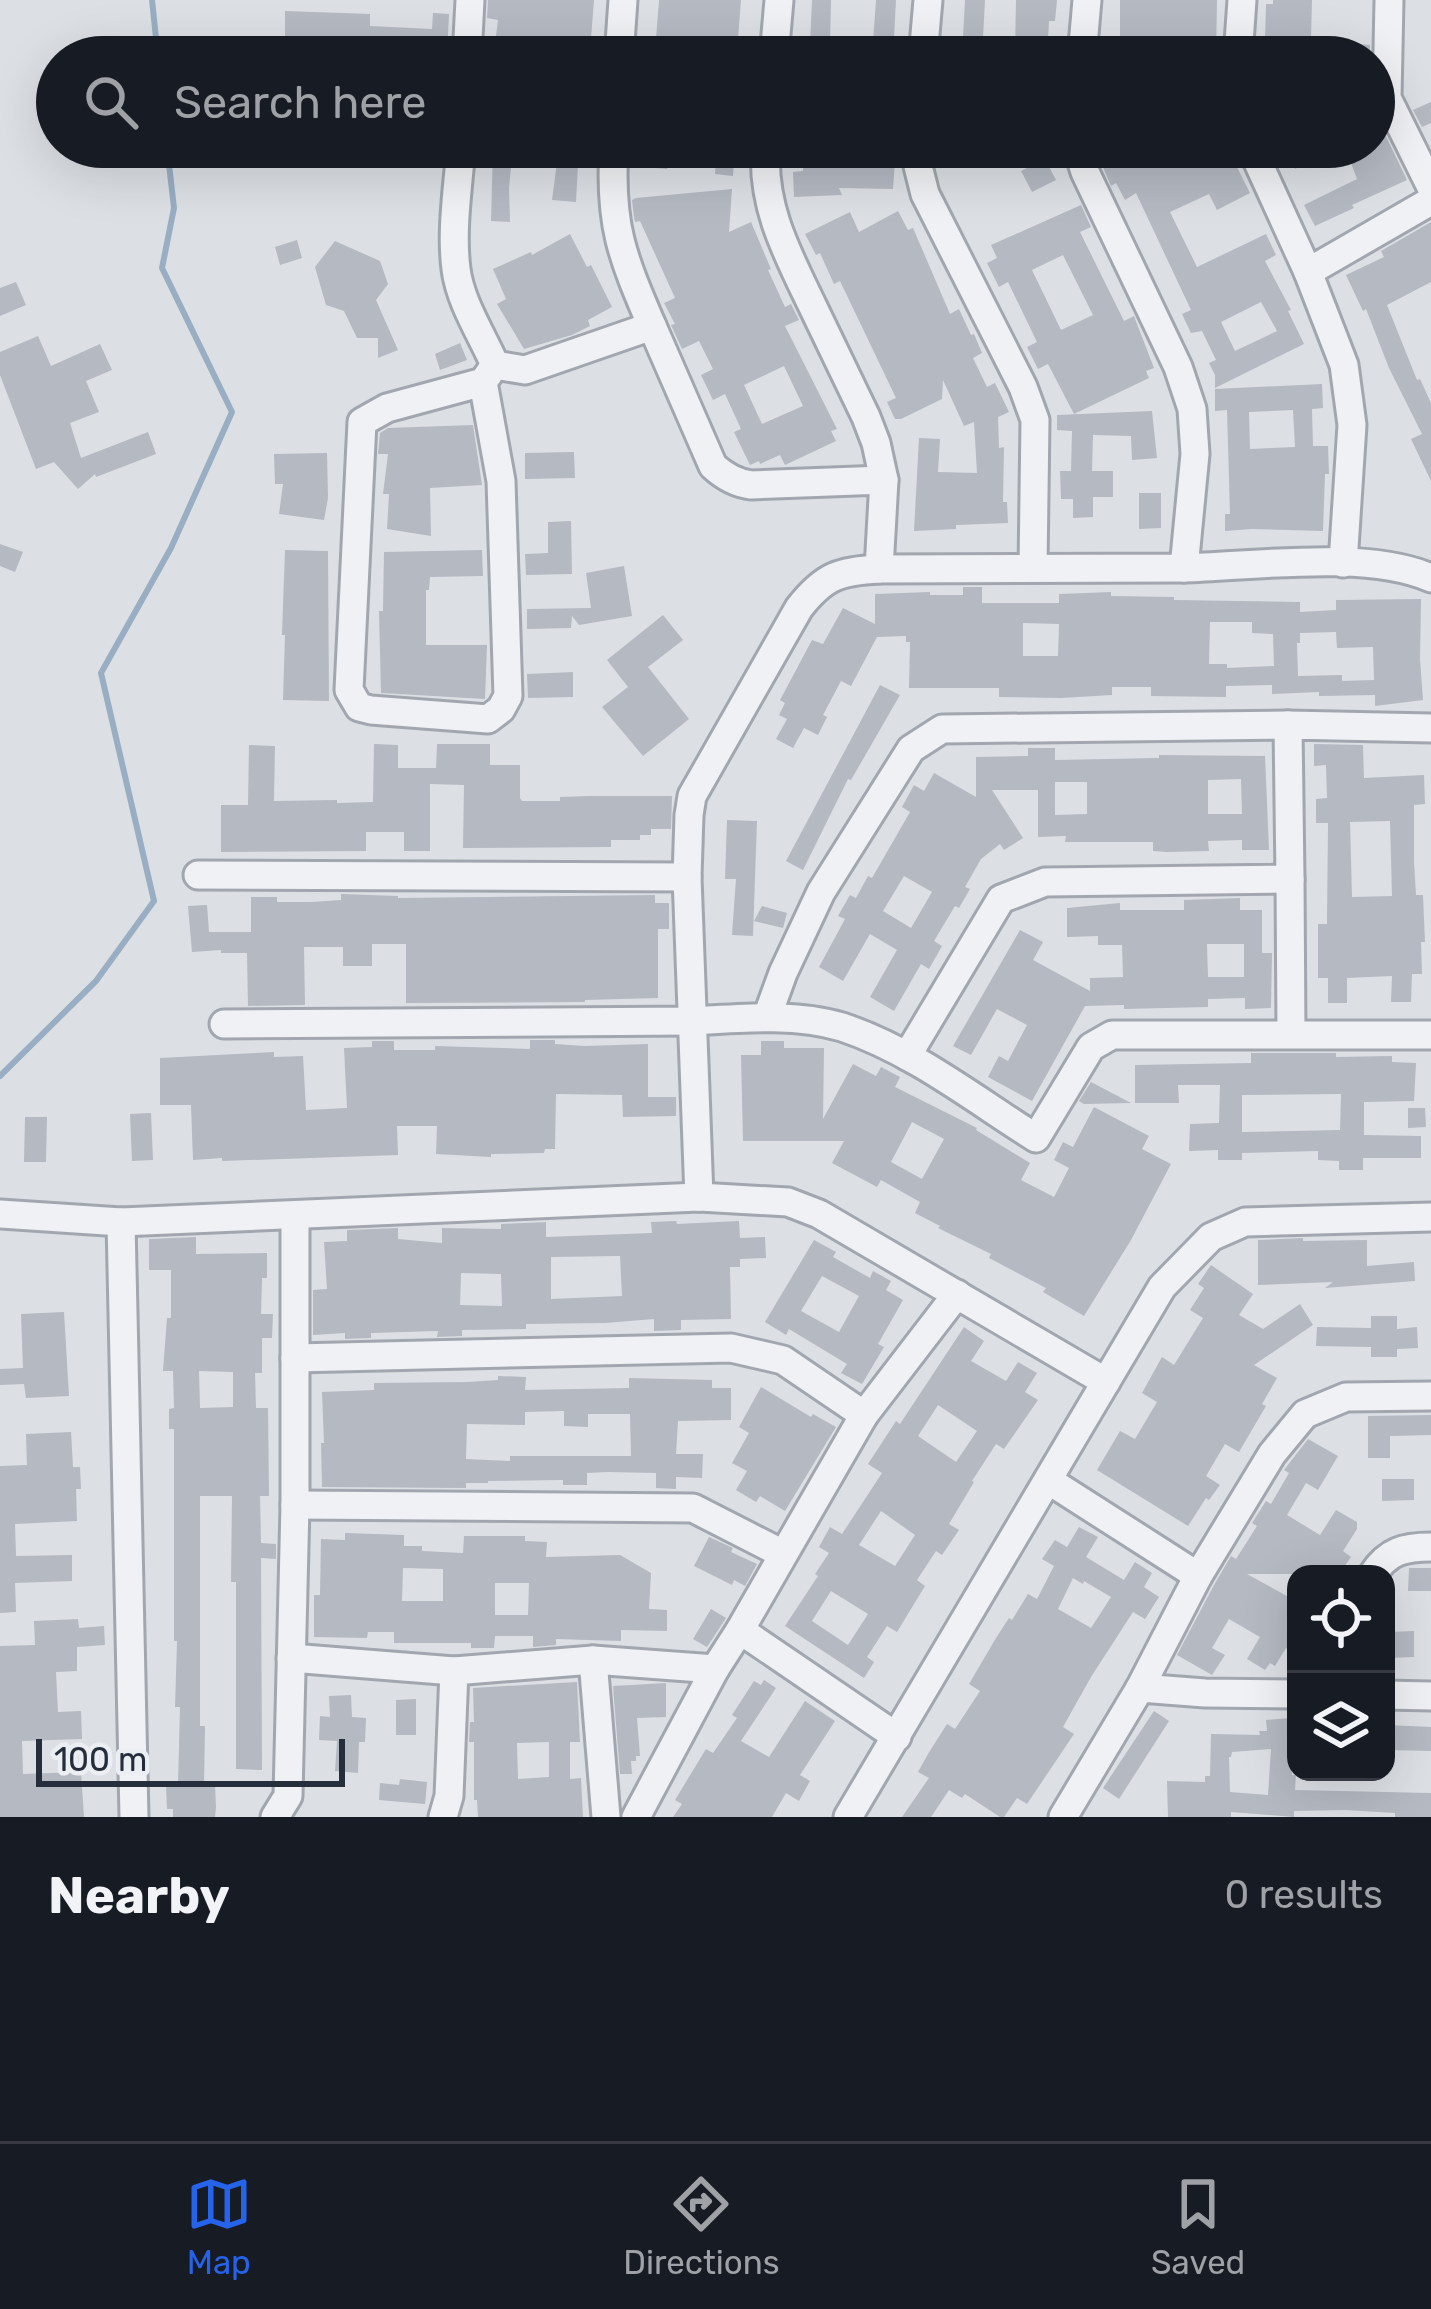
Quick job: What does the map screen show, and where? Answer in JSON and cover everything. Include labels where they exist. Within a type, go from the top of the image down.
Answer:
[{"type":"street","points":[[468,36],[470,0]]},
{"type":"street","points":[[620,36],[622,0]]},
{"type":"street","points":[[776,36],[779,0]]},
{"type":"street","points":[[925,36],[928,0]]},
{"type":"street","points":[[1084,36],[1087,0]]},
{"type":"street","points":[[1240,36],[1243,0]]},
{"type":"street","points":[[1388,36],[1389,0]]},
{"type":"street","points":[[1395,114],[1431,187]]},
{"type":"street","points":[[460,168],[456,270],[489,374],[501,481],[508,696],[501,710],[488,719],[359,707],[349,690],[362,422],[387,408],[489,374],[524,370],[652,326]]},
{"type":"street","points":[[613,168],[615,226],[625,264],[713,466],[738,483],[752,485],[884,480]]},
{"type":"street","points":[[764,168],[781,240],[876,443],[884,480],[879,569]]},
{"type":"street","points":[[918,168],[925,194],[1023,387],[1035,420],[1033,568]]},
{"type":"street","points":[[1083,168],[1178,367],[1192,409],[1195,454],[1184,568]]},
{"type":"street","points":[[1261,168],[1344,365],[1352,425],[1343,563]]},
{"type":"street","points":[[1308,272],[1431,200]]},
{"type":"street","points":[[699,1197],[688,815],[692,796],[817,585],[849,571],[879,569],[1343,563],[1412,570],[1431,578]]},
{"type":"street","points":[[1288,724],[1291,1034]]},
{"type":"street","points":[[767,1016],[821,892],[911,749],[942,729],[1288,724],[1431,728]]},
{"type":"street","points":[[199,875],[687,877]]},
{"type":"street","points":[[908,1056],[1001,899],[1045,882],[1290,879]]},
{"type":"street","points":[[224,1024],[693,1021],[767,1016],[840,1027],[908,1056],[1036,1138],[1091,1047],[1112,1035],[1431,1036]]},
{"type":"street","points":[[0,1214],[121,1222],[699,1197],[788,1202],[820,1214],[1106,1382]]},
{"type":"street","points":[[275,1817],[288,1796],[295,1215]]},
{"type":"street","points":[[848,1817],[1162,1287],[1211,1238],[1245,1222],[1431,1217]]},
{"type":"street","points":[[121,1222],[134,1817]]},
{"type":"street","points":[[636,1817],[715,1669],[864,1415],[957,1294]]},
{"type":"street","points":[[295,1358],[731,1348],[783,1360],[864,1415]]},
{"type":"street","points":[[1064,1817],[1140,1688],[1198,1576],[1272,1454],[1305,1414],[1346,1397],[1431,1396]]},
{"type":"street","points":[[1048,1480],[1198,1576]]},
{"type":"street","points":[[295,1505],[693,1508],[783,1554]]},
{"type":"street","points":[[1379,1565],[1383,1558],[1410,1547],[1431,1547]]},
{"type":"street","points":[[740,1630],[897,1737]]},
{"type":"street","points":[[292,1658],[454,1671],[593,1660],[715,1669]]},
{"type":"street","points":[[593,1660],[606,1817]]},
{"type":"street","points":[[442,1817],[449,1796],[454,1671]]},
{"type":"street","points":[[1140,1688],[1287,1694]]},
{"type":"street","points":[[1395,1695],[1431,1696]]},
{"type":"building","points":[[488,0],[594,0],[591,36],[496,36],[498,20],[487,18]]},
{"type":"building","points":[[659,0],[741,0],[738,36],[656,36]]},
{"type":"building","points":[[812,0],[831,0],[830,36],[810,36]]},
{"type":"building","points":[[876,0],[896,0],[894,36],[873,36]]},
{"type":"building","points":[[965,0],[985,0],[983,36],[963,36]]},
{"type":"building","points":[[1016,0],[1057,0],[1048,36],[1015,36]]},
{"type":"building","points":[[1120,0],[1217,0],[1216,36],[1120,36]]},
{"type":"building","points":[[1273,0],[1312,0],[1311,36],[1265,36],[1266,4]]},
{"type":"building","points":[[285,11],[370,14],[370,26],[432,29],[433,13],[449,14],[448,36],[285,36]]},
{"type":"building","points":[[1431,102],[1431,123],[1422,127],[1413,110]]},
{"type":"building","points":[[1395,155],[1407,180],[1315,226],[1304,205],[1357,179],[1353,168],[1395,168]]},
{"type":"building","points":[[492,168],[511,168],[510,222],[491,221]]},
{"type":"building","points":[[556,168],[578,168],[576,202],[552,200]]},
{"type":"building","points":[[715,168],[734,168],[733,176],[715,174]]},
{"type":"building","points":[[894,168],[893,189],[839,188],[842,195],[794,197],[793,172]]},
{"type":"building","points":[[1050,168],[1056,180],[1032,192],[1021,171]]},
{"type":"building","points":[[1103,168],[1238,168],[1250,193],[1217,210],[1209,194],[1170,212],[1197,267],[1266,234],[1276,255],[1265,261],[1304,344],[1215,388],[1209,363],[1216,360],[1202,331],[1191,333],[1182,314],[1191,310],[1136,193],[1125,200],[1116,183],[1111,186]],"holes":[[[1261,302],[1277,331],[1235,351],[1221,322]]]},
{"type":"building","points":[[732,189],[729,232],[751,222],[785,307],[791,304],[799,320],[785,326],[837,429],[831,431],[836,441],[785,465],[780,455],[750,465],[734,432],[741,429],[725,394],[713,400],[701,375],[713,369],[699,341],[682,349],[671,325],[675,324],[664,303],[675,298],[640,221],[635,222],[632,200]],"holes":[[[784,366],[803,406],[762,424],[744,385]]]},
{"type":"building","points":[[1081,205],[1091,227],[1080,232],[1124,321],[1134,316],[1154,368],[1146,371],[1149,378],[1074,414],[1048,364],[1038,369],[1027,347],[1037,342],[1008,282],[999,287],[987,263],[997,258],[991,245]],"holes":[[[1063,255],[1093,315],[1061,330],[1032,270]]]},
{"type":"building","points":[[898,211],[908,230],[913,228],[950,314],[959,309],[974,334],[982,353],[973,358],[987,387],[995,383],[1009,412],[998,417],[1008,523],[914,531],[919,438],[940,439],[938,472],[977,473],[974,422],[964,426],[943,380],[942,399],[895,419],[887,402],[896,398],[840,281],[834,284],[805,234],[850,212],[859,232]]},
{"type":"building","points":[[1431,222],[1431,282],[1387,305],[1431,403],[1431,481],[1411,439],[1422,434],[1346,275],[1384,257],[1381,251]]},
{"type":"building","points":[[570,234],[612,307],[572,335],[524,349],[497,304],[506,299],[493,269]]},
{"type":"building","points":[[297,240],[302,258],[280,265],[275,247]]},
{"type":"building","points":[[335,241],[380,261],[388,284],[376,300],[398,350],[378,358],[378,338],[357,338],[344,311],[326,305],[315,267]]},
{"type":"building","points":[[16,282],[26,305],[0,316],[0,288]]},
{"type":"building","points":[[38,336],[51,366],[100,344],[112,370],[86,381],[99,412],[70,423],[81,458],[148,432],[156,454],[95,474],[78,489],[54,462],[36,469],[0,375],[0,352]]},
{"type":"building","points":[[460,343],[467,360],[440,370],[435,354]]},
{"type":"building","points":[[1322,384],[1323,408],[1312,409],[1313,446],[1328,446],[1323,531],[1225,531],[1225,514],[1230,514],[1227,410],[1215,411],[1215,389]],"holes":[[[1293,410],[1295,447],[1250,449],[1249,412]]]},
{"type":"building","points":[[1152,411],[1157,458],[1132,460],[1131,436],[1093,435],[1092,471],[1113,471],[1113,497],[1093,497],[1093,517],[1073,518],[1073,499],[1061,499],[1060,471],[1071,471],[1072,431],[1057,430],[1057,415]]},
{"type":"building","points":[[473,425],[482,485],[430,488],[431,536],[387,529],[389,494],[383,494],[388,454],[378,454],[380,433],[388,428]]},
{"type":"building","points":[[574,452],[575,478],[525,479],[525,453]]},
{"type":"building","points":[[327,453],[324,520],[279,514],[283,484],[275,484],[274,454]]},
{"type":"building","points":[[1139,493],[1161,493],[1161,528],[1139,529]]},
{"type":"building","points":[[571,521],[572,574],[526,575],[525,554],[548,553],[548,522]]},
{"type":"building","points":[[0,544],[23,552],[15,572],[0,566]]},
{"type":"building","points":[[285,550],[328,551],[329,701],[283,700]]},
{"type":"building","points":[[482,550],[483,576],[430,577],[426,645],[487,645],[485,699],[381,693],[379,611],[383,611],[384,552]]},
{"type":"building","points":[[624,566],[632,616],[579,625],[572,616],[571,628],[527,629],[527,609],[591,608],[586,573]]},
{"type":"building","points":[[963,587],[982,587],[982,603],[1059,603],[1059,594],[1111,592],[1111,596],[1174,600],[1300,602],[1300,612],[1336,610],[1336,600],[1421,599],[1423,700],[1375,706],[1375,695],[1272,694],[1272,685],[1226,686],[1226,697],[1151,696],[1151,687],[1112,687],[1112,695],[1061,698],[999,697],[999,688],[909,688],[910,642],[906,636],[877,637],[851,686],[841,681],[818,735],[804,728],[793,748],[776,739],[787,719],[779,715],[785,703],[780,700],[812,640],[823,644],[843,608],[875,624],[875,594],[963,595]],"holes":[[[1210,622],[1252,622],[1252,633],[1273,634],[1274,666],[1209,664]],[[1023,623],[1059,624],[1058,656],[1023,656]],[[1336,632],[1337,648],[1373,647],[1374,680],[1298,676],[1300,633]]]},
{"type":"building","points":[[663,615],[683,640],[648,667],[689,719],[643,756],[602,707],[628,687],[607,660]]},
{"type":"building","points":[[573,672],[573,697],[528,698],[527,674]]},
{"type":"building","points":[[880,685],[900,695],[848,779],[803,870],[786,861]]},
{"type":"building","points":[[374,744],[398,745],[398,768],[436,768],[437,744],[490,744],[490,765],[520,765],[522,801],[672,796],[671,829],[651,829],[651,835],[640,835],[640,840],[611,840],[611,847],[463,848],[464,785],[430,784],[430,851],[404,851],[404,832],[366,832],[366,851],[221,852],[221,805],[248,805],[249,745],[275,746],[274,801],[337,803],[373,802]]},
{"type":"building","points":[[1314,744],[1363,745],[1364,778],[1424,775],[1425,804],[1414,805],[1414,862],[1416,895],[1423,895],[1425,942],[1421,942],[1422,974],[1412,974],[1411,1002],[1391,1002],[1392,976],[1347,978],[1347,1003],[1328,1003],[1328,978],[1318,978],[1318,924],[1327,924],[1328,823],[1316,823],[1316,799],[1327,798],[1326,765],[1314,766]],"holes":[[[1390,821],[1392,896],[1352,897],[1350,822]]]},
{"type":"building","points":[[1028,748],[1055,748],[1055,760],[1265,756],[1269,850],[1242,850],[1242,840],[1208,841],[1209,851],[1167,852],[1153,851],[1153,842],[1065,842],[1066,836],[1038,837],[1038,790],[992,790],[1023,838],[1004,850],[1000,844],[981,859],[965,887],[970,889],[934,941],[942,946],[929,969],[921,964],[894,1011],[870,997],[897,950],[870,934],[843,981],[819,967],[845,919],[838,916],[850,895],[856,898],[868,876],[872,878],[910,812],[902,807],[914,785],[924,791],[934,773],[976,797],[976,757],[1028,756]],"holes":[[[1241,779],[1242,814],[1208,814],[1208,780]],[[1055,782],[1087,782],[1087,814],[1055,815]],[[904,876],[932,892],[911,928],[883,911]]]},
{"type":"building","points":[[727,820],[757,821],[753,936],[732,935],[736,879],[725,879]]},
{"type":"building","points":[[341,894],[398,898],[655,895],[655,903],[669,903],[669,929],[658,929],[658,998],[406,1003],[406,944],[372,944],[372,966],[343,966],[343,947],[304,947],[305,1005],[248,1006],[247,953],[192,952],[188,906],[207,905],[209,932],[251,932],[251,897],[311,902],[341,900]]},
{"type":"building","points":[[1240,898],[1240,910],[1262,910],[1262,953],[1272,953],[1271,1008],[1245,1009],[1245,998],[1208,999],[1208,1007],[1085,1006],[1032,1101],[988,1077],[999,1056],[1008,1061],[1027,1025],[997,1009],[971,1055],[953,1046],[1020,930],[1043,942],[1033,960],[1090,991],[1090,978],[1123,977],[1122,945],[1098,945],[1098,936],[1067,937],[1067,908],[1120,903],[1120,910],[1184,910],[1184,900]],"holes":[[[1207,944],[1244,944],[1244,977],[1208,977]]]},
{"type":"building","points":[[762,906],[787,913],[783,928],[754,921]]},
{"type":"building","points":[[530,1040],[585,1046],[648,1044],[648,1097],[676,1097],[676,1116],[623,1117],[622,1095],[556,1094],[555,1149],[544,1153],[436,1154],[437,1126],[397,1126],[398,1155],[222,1161],[193,1160],[191,1105],[160,1105],[160,1058],[274,1052],[274,1057],[303,1056],[306,1110],[347,1108],[344,1048],[394,1041],[394,1050],[435,1050],[435,1046],[530,1049]]},
{"type":"building","points":[[761,1041],[784,1041],[784,1048],[824,1048],[823,1119],[853,1064],[876,1076],[881,1067],[900,1077],[895,1087],[977,1128],[1030,1163],[1021,1180],[1054,1197],[1069,1168],[1054,1160],[1063,1142],[1073,1147],[1094,1107],[1149,1136],[1142,1149],[1171,1164],[1084,1316],[1043,1292],[1046,1288],[989,1258],[991,1254],[915,1213],[920,1202],[881,1180],[877,1187],[832,1163],[844,1141],[743,1141],[741,1055],[761,1055]],"holes":[[[912,1122],[944,1139],[922,1179],[891,1162]]]},
{"type":"building","points":[[1251,1053],[1336,1053],[1336,1057],[1392,1056],[1392,1062],[1416,1063],[1414,1101],[1364,1102],[1364,1135],[1421,1136],[1421,1158],[1363,1158],[1363,1170],[1339,1170],[1339,1161],[1318,1160],[1318,1151],[1242,1153],[1242,1160],[1218,1160],[1218,1150],[1189,1151],[1190,1124],[1219,1123],[1220,1085],[1178,1085],[1179,1103],[1135,1103],[1135,1065],[1251,1063]],"holes":[[[1341,1094],[1340,1130],[1242,1132],[1242,1095]]]},
{"type":"building","points":[[1091,1082],[1131,1103],[1084,1104],[1079,1101]]},
{"type":"building","points":[[1408,1108],[1425,1108],[1426,1127],[1408,1128]]},
{"type":"building","points":[[151,1113],[153,1160],[132,1161],[130,1114]]},
{"type":"building","points":[[25,1117],[47,1117],[46,1162],[24,1162]]},
{"type":"building","points":[[739,1221],[740,1238],[765,1237],[766,1258],[740,1259],[740,1267],[730,1267],[731,1319],[681,1320],[681,1330],[654,1331],[654,1319],[526,1324],[526,1329],[462,1330],[462,1336],[437,1337],[438,1331],[371,1333],[371,1338],[345,1339],[345,1333],[313,1335],[313,1290],[327,1289],[324,1242],[347,1241],[347,1230],[398,1228],[398,1239],[442,1243],[442,1228],[501,1229],[501,1224],[546,1222],[546,1237],[652,1233],[651,1222]],"holes":[[[620,1256],[622,1296],[551,1299],[551,1257]],[[461,1273],[501,1274],[502,1306],[460,1305]]]},
{"type":"building","points":[[196,1237],[196,1254],[267,1253],[261,1314],[273,1314],[272,1338],[262,1338],[262,1373],[255,1373],[256,1408],[268,1408],[269,1496],[260,1496],[261,1543],[276,1544],[276,1559],[261,1558],[262,1770],[236,1769],[232,1496],[200,1496],[200,1726],[205,1726],[204,1784],[215,1784],[215,1817],[173,1817],[173,1809],[167,1809],[166,1786],[178,1785],[180,1707],[175,1707],[174,1429],[169,1429],[173,1371],[163,1371],[167,1318],[171,1318],[171,1270],[149,1270],[149,1239]],"holes":[[[199,1371],[233,1372],[233,1407],[200,1408]]]},
{"type":"building","points":[[814,1240],[870,1278],[873,1271],[891,1281],[886,1290],[903,1300],[862,1384],[841,1373],[847,1364],[789,1329],[786,1335],[765,1322]],"holes":[[[822,1276],[859,1296],[839,1332],[801,1311]]]},
{"type":"building","points":[[1258,1240],[1367,1240],[1367,1266],[1414,1262],[1415,1281],[1325,1288],[1333,1282],[1258,1285]]},
{"type":"building","points":[[1211,1265],[1253,1294],[1239,1315],[1263,1329],[1300,1304],[1313,1325],[1254,1365],[1277,1378],[1262,1404],[1266,1406],[1239,1452],[1225,1444],[1206,1476],[1220,1485],[1188,1526],[1097,1470],[1120,1431],[1135,1439],[1157,1402],[1142,1393],[1162,1357],[1174,1365],[1203,1318],[1190,1310],[1204,1288],[1198,1284]]},
{"type":"building","points":[[64,1312],[69,1396],[26,1398],[24,1384],[0,1385],[0,1369],[23,1368],[21,1314]]},
{"type":"building","points":[[1371,1316],[1397,1316],[1397,1329],[1417,1327],[1418,1348],[1397,1349],[1397,1357],[1371,1357],[1371,1347],[1316,1346],[1317,1327],[1371,1328]]},
{"type":"building","points":[[964,1327],[984,1341],[971,1361],[1006,1381],[1018,1362],[1037,1373],[1025,1392],[1038,1400],[1004,1449],[996,1444],[972,1481],[949,1524],[959,1530],[942,1555],[936,1551],[917,1580],[925,1586],[897,1632],[887,1626],[867,1657],[874,1662],[864,1678],[785,1626],[829,1553],[819,1547],[830,1527],[842,1534],[882,1473],[868,1464],[896,1421],[900,1424]],"holes":[[[938,1405],[977,1431],[956,1462],[918,1436]],[[881,1511],[915,1535],[895,1566],[859,1545]],[[831,1591],[868,1614],[848,1645],[812,1621]]]},
{"type":"building","points":[[498,1376],[526,1377],[525,1390],[629,1388],[629,1378],[712,1380],[712,1388],[731,1388],[731,1420],[678,1421],[676,1454],[703,1454],[702,1478],[676,1477],[676,1489],[656,1488],[656,1473],[608,1472],[587,1473],[587,1485],[563,1485],[563,1480],[488,1481],[466,1483],[466,1488],[322,1487],[322,1392],[374,1390],[374,1383],[498,1380]],"holes":[[[564,1411],[564,1426],[588,1427],[588,1414],[630,1414],[631,1456],[466,1459],[467,1424],[525,1425],[525,1412]]]},
{"type":"building","points":[[761,1387],[836,1427],[785,1511],[760,1496],[756,1502],[736,1490],[747,1471],[732,1463],[749,1433],[739,1427]]},
{"type":"building","points":[[1431,1415],[1431,1435],[1390,1436],[1390,1458],[1368,1458],[1368,1416]]},
{"type":"building","points":[[71,1432],[73,1467],[80,1467],[77,1521],[15,1524],[16,1556],[72,1555],[72,1581],[15,1583],[16,1612],[0,1613],[0,1466],[27,1465],[26,1434]]},
{"type":"building","points":[[1308,1439],[1338,1456],[1318,1490],[1306,1483],[1287,1515],[1320,1535],[1336,1510],[1357,1522],[1343,1551],[1351,1557],[1345,1565],[1287,1565],[1287,1574],[1247,1574],[1287,1596],[1287,1649],[1275,1666],[1270,1663],[1265,1670],[1247,1659],[1260,1637],[1229,1619],[1212,1648],[1225,1655],[1212,1675],[1177,1655],[1231,1556],[1236,1559],[1257,1526],[1252,1523],[1266,1501],[1271,1504],[1289,1473],[1284,1470]]},
{"type":"building","points":[[1382,1479],[1414,1479],[1414,1500],[1382,1501]]},
{"type":"building","points":[[1079,1527],[1098,1537],[1086,1557],[1124,1580],[1135,1562],[1152,1573],[1144,1587],[1159,1597],[1145,1619],[1133,1612],[1091,1677],[1063,1727],[1074,1734],[1027,1804],[1017,1798],[1000,1817],[965,1794],[962,1798],[949,1790],[931,1817],[902,1817],[929,1778],[918,1772],[928,1754],[947,1724],[955,1729],[980,1691],[969,1684],[996,1638],[1028,1594],[1037,1599],[1054,1566],[1042,1559],[1055,1540],[1067,1547]],"holes":[[[1073,1578],[1111,1597],[1091,1628],[1058,1609]]]},
{"type":"building","points":[[345,1533],[404,1535],[404,1546],[463,1553],[464,1536],[525,1536],[525,1541],[547,1542],[546,1557],[620,1555],[651,1573],[649,1609],[667,1610],[667,1631],[621,1630],[621,1641],[556,1639],[556,1645],[533,1647],[533,1636],[495,1636],[494,1648],[471,1648],[471,1643],[394,1643],[394,1632],[368,1632],[367,1638],[314,1637],[321,1539],[345,1540]],"holes":[[[403,1568],[443,1569],[443,1601],[402,1601]],[[495,1583],[529,1583],[528,1615],[495,1615]]]},
{"type":"building","points":[[709,1537],[757,1564],[745,1586],[734,1580],[732,1585],[694,1566]]},
{"type":"building","points":[[1409,1568],[1431,1568],[1431,1591],[1408,1591]]},
{"type":"building","points":[[711,1609],[726,1618],[707,1647],[693,1639]]},
{"type":"building","points":[[78,1619],[79,1628],[104,1626],[105,1645],[77,1647],[77,1671],[56,1672],[58,1712],[81,1711],[82,1739],[22,1741],[23,1774],[81,1772],[84,1817],[0,1817],[0,1646],[35,1645],[34,1621]]},
{"type":"building","points":[[1414,1631],[1414,1657],[1395,1658],[1395,1632]]},
{"type":"building","points":[[764,1680],[776,1688],[741,1741],[769,1757],[805,1701],[835,1721],[800,1775],[810,1781],[799,1801],[786,1793],[772,1817],[673,1817],[682,1804],[675,1800],[706,1749],[713,1753],[754,1681],[761,1685]]},
{"type":"building","points":[[577,1682],[580,1742],[570,1742],[570,1779],[581,1778],[583,1817],[478,1817],[474,1742],[469,1742],[473,1688]],"holes":[[[549,1742],[549,1777],[518,1779],[517,1743]]]},
{"type":"building","points":[[666,1683],[666,1717],[637,1718],[640,1756],[631,1761],[632,1774],[620,1774],[613,1686]]},
{"type":"building","points":[[351,1695],[352,1717],[366,1718],[358,1773],[335,1771],[337,1741],[319,1740],[320,1716],[330,1717],[329,1696]]},
{"type":"building","points":[[416,1699],[416,1735],[396,1735],[396,1700]]},
{"type":"building","points":[[1154,1711],[1169,1721],[1119,1799],[1103,1788]]},
{"type":"building","points":[[1287,1718],[1287,1781],[1296,1781],[1295,1790],[1431,1793],[1431,1817],[1345,1810],[1294,1811],[1294,1817],[1231,1812],[1231,1817],[1168,1817],[1167,1781],[1205,1782],[1205,1776],[1210,1776],[1211,1734],[1260,1735],[1259,1731],[1267,1731],[1266,1720]],"holes":[[[1271,1749],[1268,1795],[1230,1792],[1232,1752]]]},
{"type":"building","points":[[1395,1725],[1431,1727],[1431,1751],[1395,1750]]},
{"type":"building","points":[[400,1779],[427,1782],[425,1804],[379,1800],[380,1783],[399,1785]]},
{"type":"waterway","points":[[152,0],[156,36]]},
{"type":"waterway","points":[[0,1076],[96,981],[154,901],[101,673],[171,548],[232,412],[162,268],[174,208],[169,168]]}]
